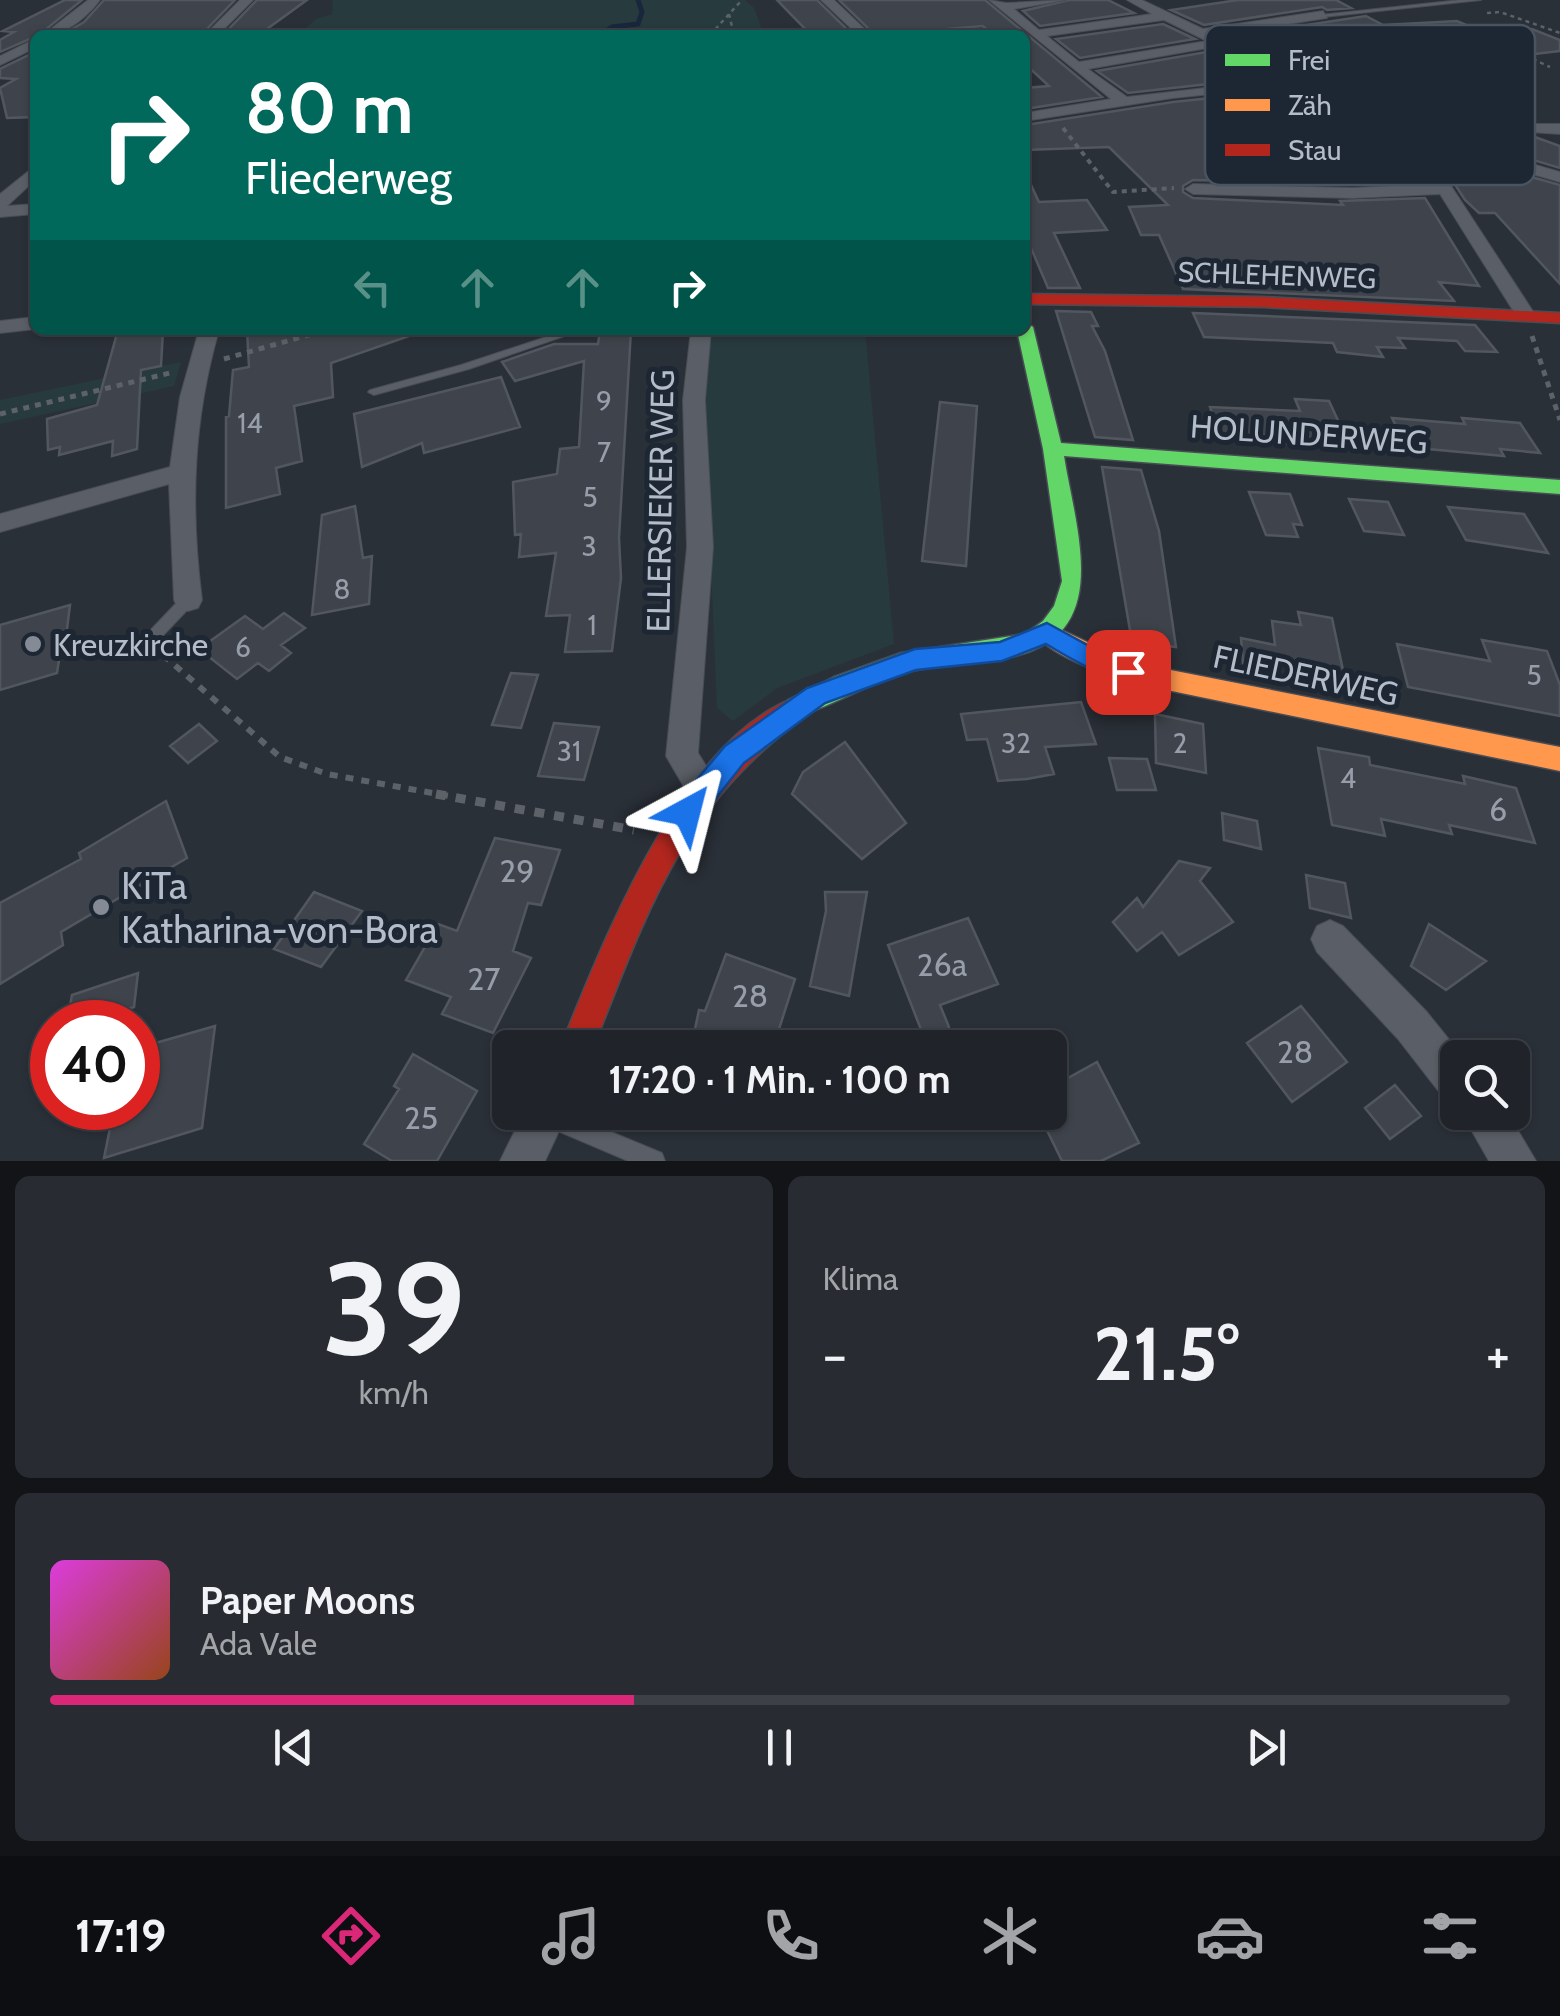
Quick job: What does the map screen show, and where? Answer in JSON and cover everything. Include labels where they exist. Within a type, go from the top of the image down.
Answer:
[{"type":"street","points":[[57,30],[84,12],[94,0]]},
{"type":"street","points":[[216,30],[248,0]]},
{"type":"street","points":[[827,0],[860,30]]},
{"type":"street","points":[[1000,4],[1059,0]]},
{"type":"street","points":[[1133,0],[1205,35]]},
{"type":"street","points":[[1298,0],[1324,15]]},
{"type":"street","points":[[1000,4],[1126,103]]},
{"type":"street","points":[[1256,25],[1324,15]]},
{"type":"street","points":[[1038,34],[1164,16]]},
{"type":"street","points":[[1201,33],[1205,32]]},
{"type":"street","points":[[1076,67],[1205,45]]},
{"type":"street","points":[[0,61],[30,46]]},
{"type":"street","points":[[1030,117],[1205,90]]},
{"type":"street","points":[[1535,127],[1560,129]]},
{"type":"street","points":[[1535,170],[1560,177]]},
{"type":"street","points":[[0,204],[30,176]]},
{"type":"street","points":[[1440,185],[1506,278],[1526,316]]},
{"type":"street","points":[[1193,188],[1353,192],[1442,189]]},
{"type":"street","points":[[0,212],[30,209]]},
{"type":"street","name":"SCHLEHENWEG","points":[[1030,299],[1263,302],[1560,318]]},
{"type":"street","points":[[0,327],[30,324]]},
{"type":"street","points":[[188,600],[180,537],[179,473],[197,366],[208,335]]},
{"type":"street","name":"ELLERSIEKER WEG","points":[[700,335],[694,400],[700,547],[682,756],[703,788]]},
{"type":"street","points":[[584,1030],[670,836],[703,788],[734,755],[816,696],[915,660],[1002,652],[1047,633],[1070,600],[1074,581],[1053,449],[1027,335]]},
{"type":"street","name":"HOLUNDERWEG","points":[[1053,449],[1560,487]]},
{"type":"street","points":[[0,523],[179,473]]},
{"type":"street","name":"FLIEDERWEG","points":[[1047,633],[1085,655],[1128,672],[1560,759]]},
{"type":"street","points":[[1330,939],[1440,1060]]},
{"type":"street","points":[[522,1161],[538,1130]]},
{"type":"street","points":[[1494,1130],[1514,1161]]},
{"type":"lane","points":[[1324,15],[1478,0]]},
{"type":"lane","points":[[374,392],[465,368],[561,335]]},
{"type":"lane","points":[[148,642],[188,600]]},
{"type":"lane","points":[[583,1130],[654,1161]]},
{"type":"path","points":[[715,30],[742,0]]},
{"type":"path","points":[[729,14],[733,30]]},
{"type":"path","points":[[1535,59],[1550,66]]},
{"type":"path","points":[[1053,115],[1113,192],[1193,188]]},
{"type":"path","points":[[1526,316],[1560,420]]},
{"type":"path","points":[[0,414],[308,335]]},
{"type":"path","points":[[148,642],[280,757],[312,768],[670,836]]},
{"type":"green space","points":[[333,0],[745,0],[754,8],[762,30],[304,30],[316,19],[332,14]]},
{"type":"green space","points":[[709,335],[865,335],[894,644],[777,688],[733,721],[717,708],[703,387]]},
{"type":"green space","points":[[181,362],[174,386],[0,424],[0,400]]},
{"type":"building","points":[[65,0],[82,0],[45,30],[30,30],[30,39],[0,52],[0,40],[14,32],[3,31]]},
{"type":"building","points":[[104,0],[235,0],[206,30],[70,30],[84,22]]},
{"type":"building","points":[[257,0],[307,0],[266,30],[228,30]]},
{"type":"building","points":[[777,0],[817,0],[848,30],[806,30]]},
{"type":"building","points":[[839,0],[985,0],[1021,30],[987,30],[983,26],[870,30]]},
{"type":"building","points":[[1069,0],[1108,0],[1134,13],[1040,26],[1023,11]]},
{"type":"building","points":[[1238,0],[1336,0],[1351,8],[1322,7],[1204,25],[1171,10]]},
{"type":"building","points":[[1366,16],[1383,25],[1307,25]]},
{"type":"building","points":[[1457,21],[1466,25],[1383,25]]},
{"type":"building","points":[[1163,24],[1195,39],[1080,58],[1056,39]]},
{"type":"building","points":[[1535,30],[1560,40],[1560,51],[1535,54]]},
{"type":"building","points":[[1030,37],[1102,97],[1030,108],[1030,88],[1049,86],[1030,69]]},
{"type":"building","points":[[1205,52],[1205,84],[1128,93],[1097,71]]},
{"type":"building","points":[[30,54],[30,117],[7,118],[0,88],[16,79],[0,78],[0,69]]},
{"type":"building","points":[[1205,99],[1205,180],[1193,180],[1183,186],[1183,192],[1193,198],[1343,205],[1340,201],[1425,198],[1479,286],[1439,282],[1454,301],[1183,289],[1159,235],[1141,235],[1129,207],[1168,205],[1109,147],[1030,150],[1030,124]]},
{"type":"building","points":[[1535,137],[1560,146],[1560,168],[1535,160]]},
{"type":"building","points":[[1535,178],[1560,185],[1560,284],[1495,213],[1479,213],[1455,185],[1535,185]]},
{"type":"building","points":[[1030,183],[1039,202],[1087,200],[1107,230],[1054,233],[1080,288],[1048,288],[1030,246]]},
{"type":"building","points":[[1056,311],[1091,312],[1098,326],[1092,326],[1105,351],[1133,440],[1095,437]]},
{"type":"building","points":[[1193,313],[1475,325],[1497,352],[1465,351],[1457,341],[1398,338],[1405,348],[1377,347],[1383,357],[1337,352],[1333,343],[1204,337]]},
{"type":"building","points":[[117,335],[163,335],[161,366],[141,370],[137,449],[112,456],[113,441],[59,455],[60,447],[48,450],[47,419],[97,405]]},
{"type":"building","points":[[247,335],[412,335],[331,363],[333,397],[294,406],[302,461],[276,468],[280,494],[226,508],[226,417],[233,370],[249,367]]},
{"type":"building","points":[[599,335],[631,335],[619,538],[621,578],[612,651],[565,652],[570,615],[546,616],[556,553],[519,557],[521,534],[515,535],[513,482],[557,474],[560,449],[579,447],[584,361],[515,381],[502,362],[554,344],[598,344]]},
{"type":"building","points":[[501,377],[520,427],[424,453],[422,443],[362,467],[354,414]]},
{"type":"building","points":[[1295,399],[1329,401],[1348,442],[1301,438],[1305,448],[1273,440],[1271,436],[1219,433],[1210,407],[1300,411]]},
{"type":"building","points":[[940,402],[977,406],[966,566],[922,561]]},
{"type":"building","points":[[1392,418],[1465,424],[1462,418],[1520,423],[1540,453],[1500,449],[1504,456],[1406,447]]},
{"type":"building","points":[[1102,467],[1141,470],[1159,531],[1176,647],[1132,642]]},
{"type":"building","points":[[1249,492],[1290,494],[1302,525],[1293,524],[1298,537],[1266,535]]},
{"type":"building","points":[[1349,499],[1388,502],[1404,535],[1364,531]]},
{"type":"building","points":[[355,506],[363,558],[372,556],[369,604],[312,615],[322,515]]},
{"type":"building","points":[[1448,507],[1524,514],[1548,553],[1466,540]]},
{"type":"building","name":"Kreuzkirche","points":[[70,605],[64,653],[60,654],[57,673],[0,690],[0,625]]},
{"type":"building","points":[[1298,612],[1332,618],[1344,675],[1278,662],[1280,670],[1243,663],[1241,638],[1275,645],[1272,621],[1301,625]]},
{"type":"building","points":[[284,613],[305,628],[281,645],[291,653],[269,671],[258,663],[237,679],[199,649],[245,616],[263,629]]},
{"type":"building","points":[[1482,640],[1547,651],[1560,685],[1560,716],[1408,687],[1397,644],[1490,661]]},
{"type":"building","points":[[511,673],[538,675],[521,728],[492,725]]},
{"type":"building","points":[[1081,702],[1096,744],[1045,747],[1054,774],[1027,779],[998,781],[987,739],[967,740],[961,714]]},
{"type":"building","points":[[1155,714],[1203,724],[1206,773],[1156,763]]},
{"type":"building","points":[[554,723],[599,727],[584,780],[538,776]]},
{"type":"building","points":[[199,724],[217,741],[188,763],[170,746]]},
{"type":"building","points":[[845,742],[906,823],[862,859],[792,794],[803,772]]},
{"type":"building","points":[[1318,748],[1369,757],[1370,765],[1465,784],[1463,776],[1516,788],[1535,843],[1449,825],[1452,834],[1381,819],[1385,836],[1332,825]]},
{"type":"building","points":[[1109,758],[1147,759],[1156,790],[1117,790]]},
{"type":"building","points":[[166,801],[187,858],[61,932],[63,945],[0,984],[0,903],[81,859],[79,853]]},
{"type":"building","points":[[1222,813],[1257,821],[1261,849],[1224,840]]},
{"type":"building","points":[[495,838],[560,850],[541,905],[528,903],[513,951],[531,958],[492,1033],[442,1014],[451,997],[406,980],[438,924],[457,931]]},
{"type":"building","points":[[1179,861],[1210,868],[1200,881],[1233,922],[1179,955],[1162,932],[1137,951],[1113,922],[1137,898],[1143,907]]},
{"type":"building","points":[[1306,875],[1345,883],[1351,918],[1310,908]]},
{"type":"building","points":[[314,892],[362,911],[321,967],[274,949]]},
{"type":"building","points":[[825,892],[867,892],[849,996],[810,986],[826,911]]},
{"type":"building","points":[[968,918],[998,984],[940,1005],[948,1030],[921,1030],[888,945]]},
{"type":"building","points":[[1429,924],[1486,961],[1446,990],[1411,966]]},
{"type":"building","points":[[726,954],[795,979],[779,1030],[695,1030],[699,1010],[705,1011]]},
{"type":"building","points":[[138,973],[135,1000],[71,1000],[72,995]]},
{"type":"building","points":[[1301,1006],[1347,1062],[1292,1102],[1247,1043]]},
{"type":"building","points":[[215,1026],[202,1128],[104,1158],[110,1130],[160,1130],[160,1042]]},
{"type":"building","points":[[413,1054],[477,1091],[437,1161],[392,1161],[364,1144],[399,1089],[394,1086]]},
{"type":"building","points":[[1097,1062],[1139,1143],[1101,1161],[1062,1161],[1047,1130],[1067,1130],[1067,1079]]},
{"type":"building","points":[[1395,1085],[1421,1116],[1390,1139],[1365,1108]]},
{"type":"waterway","points":[[608,30],[638,24],[642,12],[638,0]]},
{"type":"traffic: fast","points":[[797,708],[843,684],[901,663],[1011,648],[1033,641],[1051,628],[1065,609],[1073,581],[1053,449],[1027,335]]},
{"type":"traffic: fast","points":[[1053,449],[1560,487]]},
{"type":"traffic: slow","points":[[1047,633],[1085,655],[1128,672],[1560,759]]},
{"type":"traffic: jam","points":[[1030,299],[1263,302],[1560,318]]},
{"type":"traffic: jam","points":[[583,1030],[636,905],[687,814],[718,774],[754,738],[797,708]]},
{"type":"place","name":"Kreuzkirche","points":[[33,644]]},
{"type":"place","name":"KiTa Katharina-von-Bora","points":[[101,907]]},
{"type":"route","points":[[687,812],[734,755],[776,721],[816,696],[915,660],[1002,652],[1047,633],[1085,655],[1128,672]]}]
